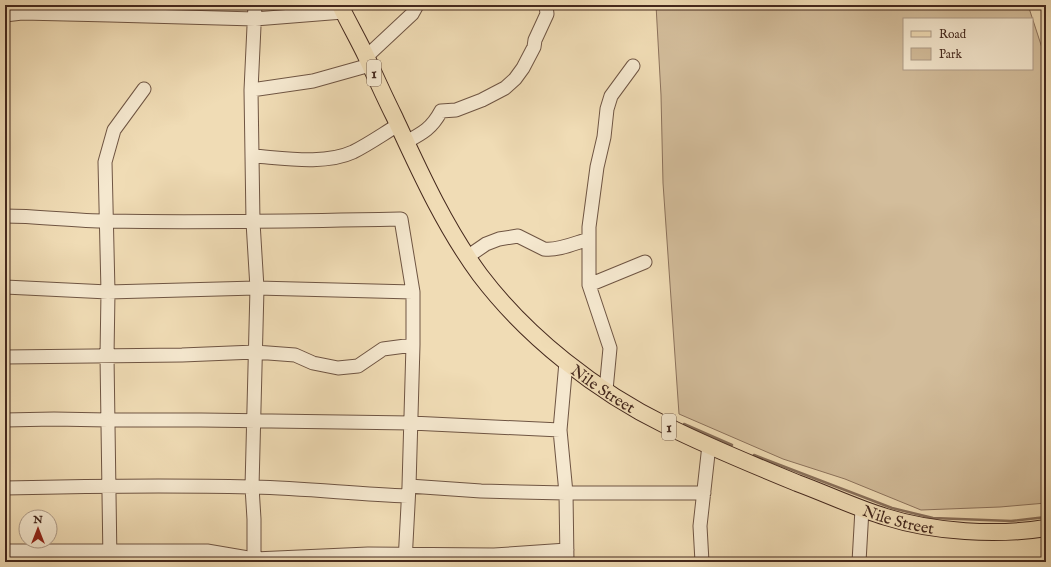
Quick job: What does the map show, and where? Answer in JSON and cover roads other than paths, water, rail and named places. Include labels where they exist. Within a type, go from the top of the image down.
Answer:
[{"type":"main road","name":"Nile Street","points":[[341,8],[368,61],[423,179],[467,257],[512,313],[531,332],[566,362],[635,409],[666,426],[766,470],[862,509],[900,522],[959,530],[1030,531],[1046,528]]},
{"type":"street","points":[[254,561],[252,487],[257,288],[253,222],[251,90],[255,5]]},
{"type":"street","points":[[251,90],[313,81],[368,61],[412,14],[417,5]]},
{"type":"street","points":[[406,142],[425,132],[435,122],[442,111],[456,110],[482,100],[505,88],[515,80],[534,47],[535,40],[547,14],[546,5]]},
{"type":"street","points":[[5,15],[110,10],[255,19],[341,8]]},
{"type":"street","points":[[606,390],[610,348],[589,285],[589,239],[596,167],[604,137],[607,109],[611,96],[633,66]]},
{"type":"street","points":[[110,557],[107,356],[108,292],[105,221],[105,162],[114,130],[144,89]]},
{"type":"street","points":[[253,156],[327,159],[352,152],[398,125]]},
{"type":"street","points":[[5,216],[105,221],[253,222],[401,219],[413,292],[411,423],[405,558]]},
{"type":"street","points":[[467,257],[486,244],[499,239],[518,236],[548,250],[589,239]]},
{"type":"street","points":[[589,285],[645,262]]},
{"type":"street","points":[[5,287],[108,292],[257,288],[413,292]]},
{"type":"street","points":[[5,357],[255,352],[295,355],[313,363],[338,368],[358,366],[383,349],[413,345]]},
{"type":"street","points":[[5,551],[110,557],[208,551],[254,561],[494,555],[567,556],[566,494],[560,430],[566,362]]},
{"type":"street","points":[[5,420],[201,420],[411,423],[560,430]]},
{"type":"street","points":[[702,562],[700,526],[709,445]]},
{"type":"street","points":[[5,488],[109,486],[252,487],[371,495],[408,491],[481,490],[566,494],[704,493]]},
{"type":"street","points":[[859,562],[862,509]]},
{"type":"waterway","points":[[684,424],[732,445]]},
{"type":"waterway","points":[[754,455],[892,508],[933,518],[1011,521],[1046,517]]}]
